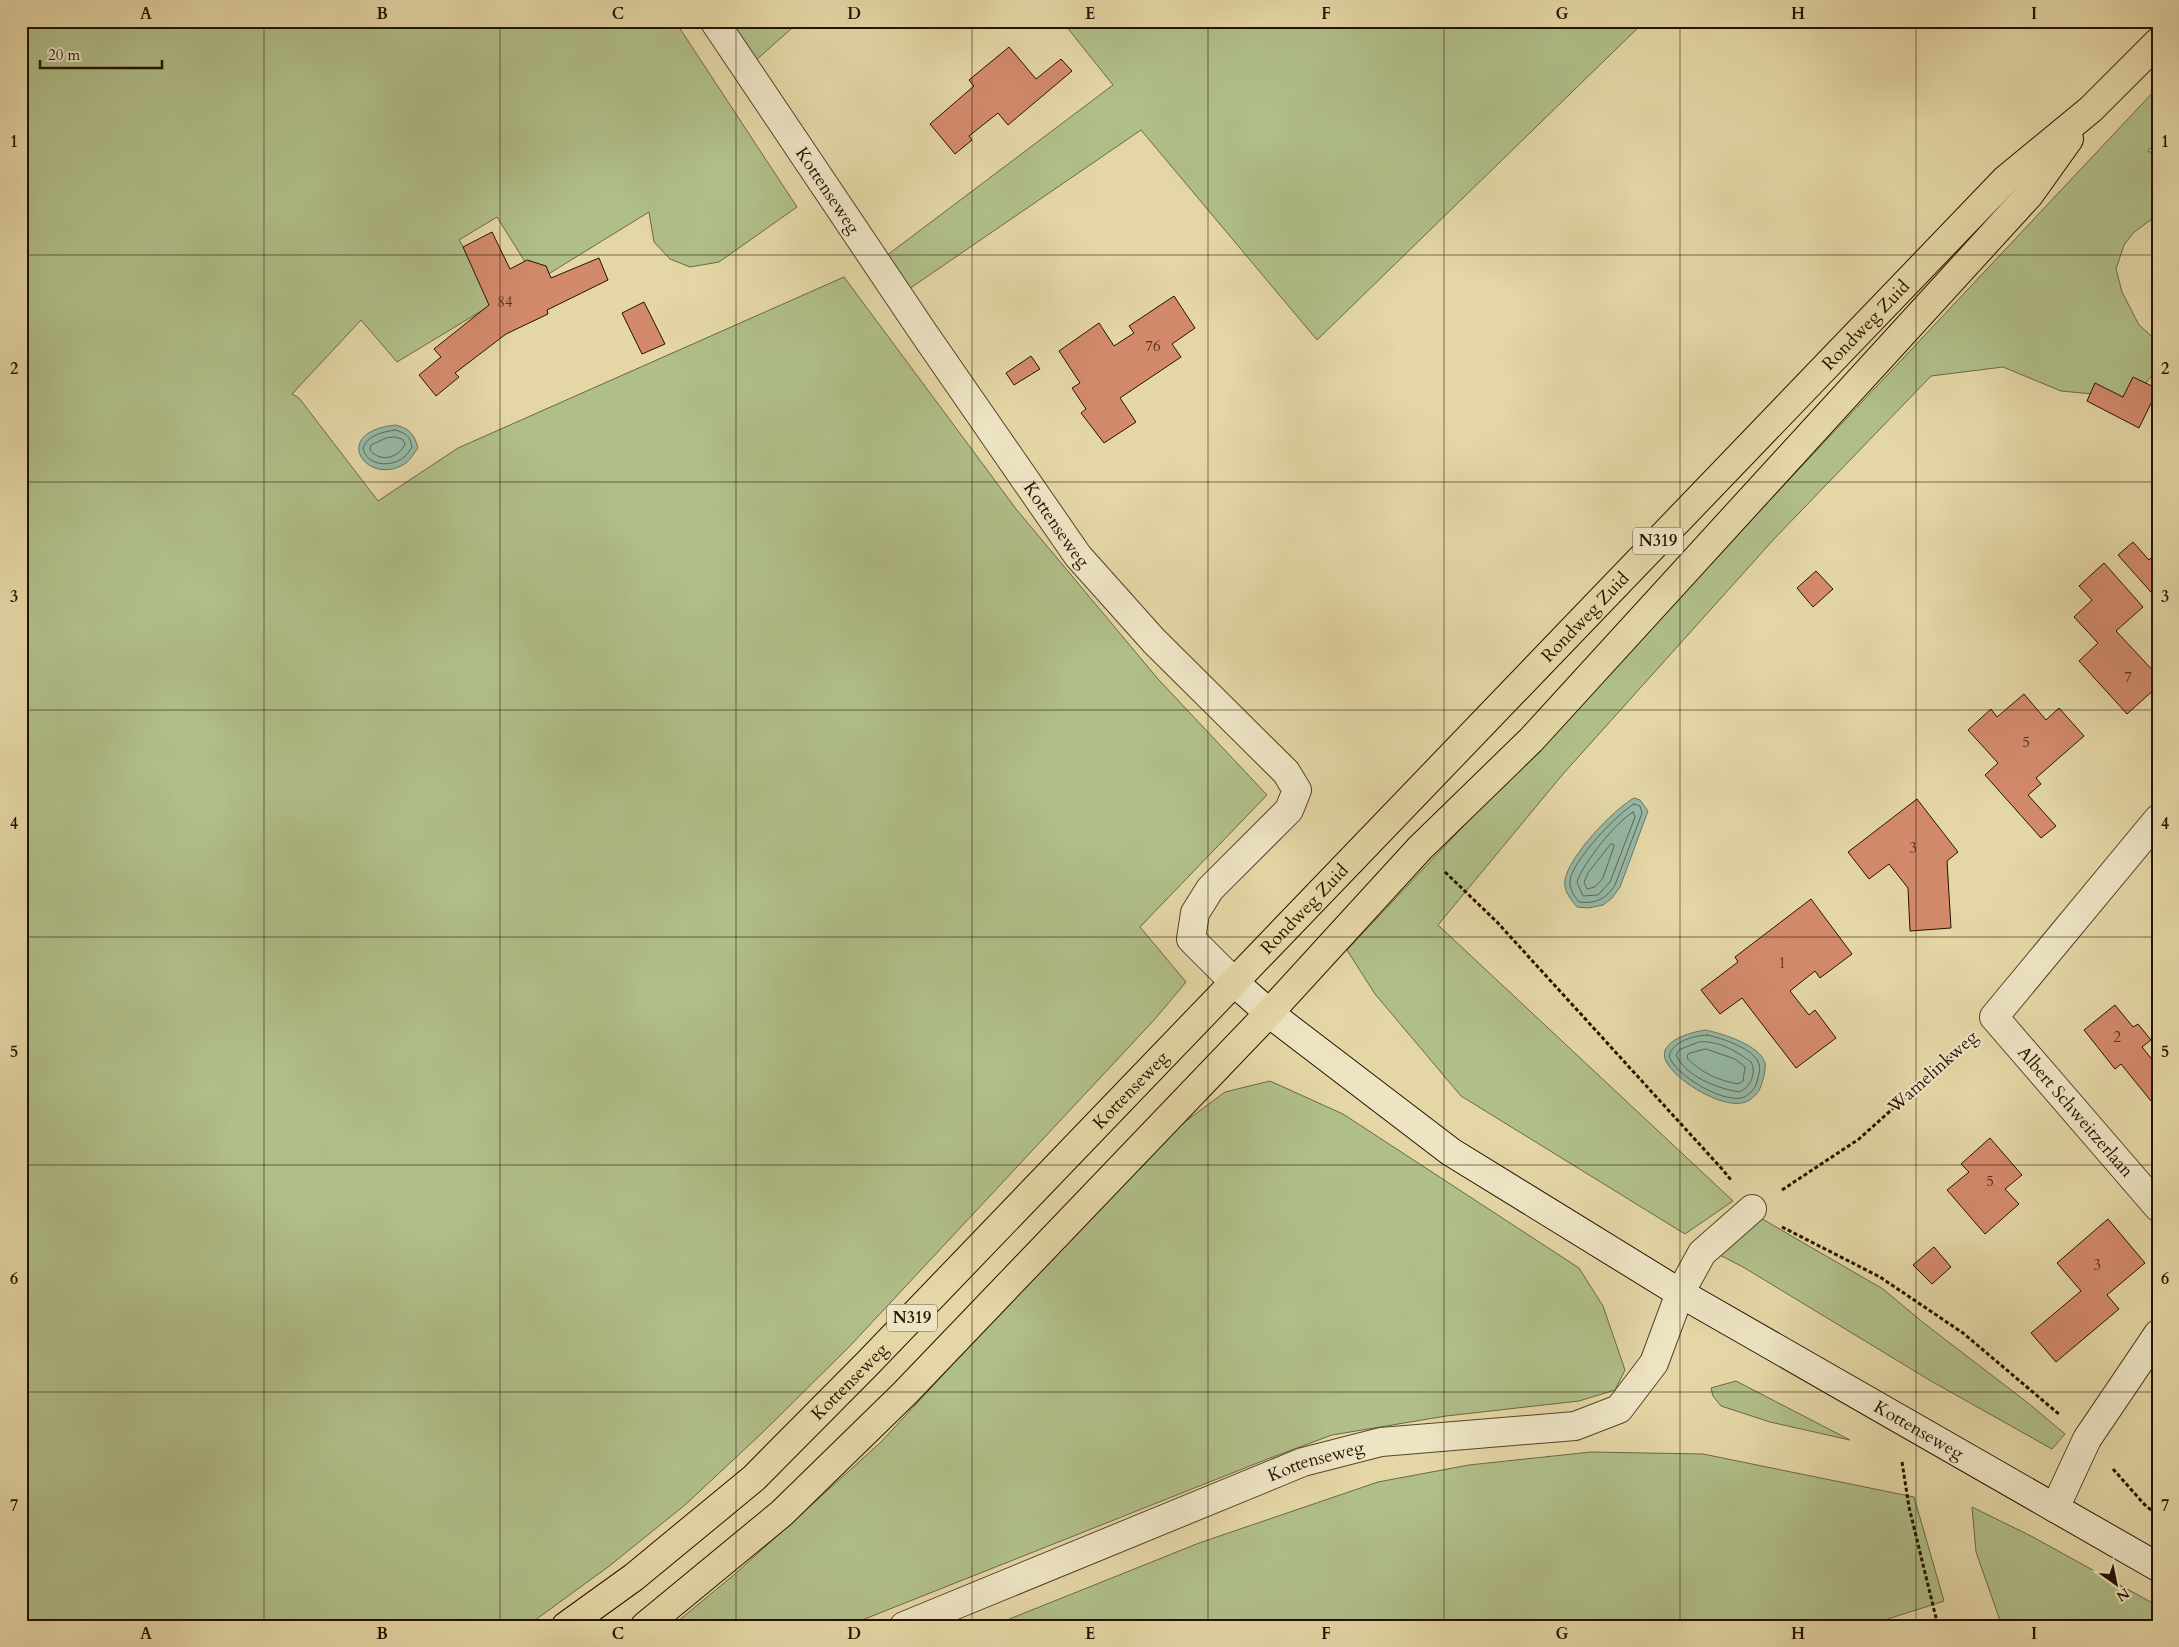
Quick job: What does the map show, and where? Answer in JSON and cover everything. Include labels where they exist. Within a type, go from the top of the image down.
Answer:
[{"type":"main road","name":"Rondweg Zuid","points":[[1234,982],[2006,179],[2091,109],[2158,42]]},
{"type":"main road","name":"Rondweg Zuid","points":[[1269,1013],[1420,848],[1531,740],[2022,202],[2091,109]]},
{"type":"main road","name":"Kottenseweg","points":[[566,1626],[634,1577],[754,1478],[868,1364],[1234,982]]},
{"type":"main road","name":"N319","points":[[645,1626],[782,1513],[905,1393],[1269,1013]]},
{"type":"street","name":"Kottenseweg","points":[[714,21],[923,332],[1078,556],[1154,641],[1286,772],[1297,790],[1289,810],[1210,889],[1195,913],[1191,939],[1234,982],[1269,1013],[1452,1152],[1680,1293],[2158,1567]]},
{"type":"street","name":"Wamelinkweg","points":[[1994,1017],[2158,819]]},
{"type":"street","name":"Albert Schweitzerlaan","points":[[1994,1017],[2158,1207]]},
{"type":"street","points":[[1680,1293],[1702,1253],[1752,1209]]},
{"type":"street","name":"Kottenseweg","points":[[904,1626],[1303,1462],[1381,1442],[1575,1426],[1619,1409],[1654,1363],[1680,1293]]},
{"type":"street","points":[[2054,1508],[2087,1438],[2158,1334]]},
{"type":"path","name":"Wamelinkweg","points":[[1752,1209],[1859,1139],[1994,1017]]},
{"type":"path","points":[[1894,1414],[1909,1507],[1938,1626]]},
{"type":"green space","points":[[21,21],[675,21],[797,207],[719,262],[690,267],[670,259],[654,242],[649,212],[537,281],[497,217],[459,240],[496,302],[397,362],[361,320],[292,394],[299,398],[378,501],[458,448],[844,277],[1016,509],[1158,679],[1267,795],[1140,927],[1186,982],[1155,1019],[849,1347],[762,1433],[685,1505],[608,1567],[527,1626],[21,1626]]},
{"type":"green space","points":[[729,21],[800,21],[755,61]]},
{"type":"green space","points":[[1062,21],[1645,21],[1317,340],[1141,130],[909,289],[886,256],[1113,85]]},
{"type":"green space","points":[[2158,87],[2158,141],[2148,151],[2158,156],[2158,217],[2153,218],[2133,233],[2124,245],[2116,269],[2122,292],[2139,325],[2158,342],[2158,367],[2135,398],[2061,391],[2003,367],[1931,376],[1774,539],[1563,774],[1438,925],[1733,1201],[1685,1234],[1461,1096],[1375,994],[1347,950]]},
{"type":"green space","points":[[1270,1081],[1343,1114],[1579,1268],[1603,1306],[1625,1370],[1615,1390],[1579,1401],[1446,1416],[1332,1435],[847,1626],[672,1626],[735,1574],[881,1442],[1159,1141],[1225,1092]]},
{"type":"green space","points":[[1752,1213],[1883,1289],[2065,1434],[2052,1449],[1931,1381],[1743,1267],[1714,1252]]},
{"type":"green space","points":[[1736,1381],[1850,1440],[1770,1422],[1721,1406],[1713,1396],[1711,1388]]},
{"type":"green space","points":[[1591,1452],[1703,1454],[1914,1497],[1944,1601],[1866,1626],[992,1626],[1199,1543],[1378,1482],[1469,1465]]},
{"type":"green space","points":[[1972,1507],[2031,1536],[2158,1606],[2158,1626],[2002,1626],[1976,1552]]},
{"type":"water","points":[[396,425],[405,428],[411,433],[418,448],[406,463],[392,469],[379,469],[368,464],[361,456],[359,447],[363,438],[375,430]]},
{"type":"water","points":[[1634,798],[1640,800],[1648,811],[1620,887],[1612,898],[1603,905],[1588,908],[1577,907],[1565,887],[1568,870],[1593,834],[1615,812]]},
{"type":"water","points":[[1706,1030],[1740,1041],[1762,1057],[1765,1066],[1761,1086],[1748,1101],[1733,1103],[1712,1098],[1682,1080],[1669,1066],[1665,1058],[1665,1051],[1669,1045],[1683,1036]]},
{"type":"building","points":[[1009,47],[1036,79],[1061,59],[1072,71],[1008,125],[998,113],[969,136],[972,140],[955,154],[930,124],[974,86],[969,80]]},
{"type":"building","points":[[492,232],[510,269],[527,260],[546,266],[551,278],[599,258],[608,280],[547,310],[548,314],[506,334],[455,373],[459,377],[436,396],[419,375],[441,357],[434,349],[489,305],[463,247]]},
{"type":"building","points":[[1174,296],[1195,328],[1172,344],[1181,357],[1120,398],[1136,422],[1104,443],[1081,413],[1086,409],[1072,388],[1080,383],[1059,351],[1099,323],[1114,346],[1134,333],[1129,326]]},
{"type":"building","points":[[644,302],[665,344],[642,354],[622,313]]},
{"type":"building","points":[[1031,356],[1040,369],[1014,385],[1006,373]]},
{"type":"building","points":[[2133,377],[2158,389],[2139,428],[2087,401],[2095,383],[2123,397]]},
{"type":"building","points":[[2133,542],[2149,560],[2158,551],[2158,600],[2118,555]]},
{"type":"building","points":[[2104,563],[2143,607],[2116,631],[2158,676],[2158,686],[2127,714],[2079,661],[2098,643],[2074,617],[2092,600],[2079,586]]},
{"type":"building","points":[[1816,571],[1833,589],[1813,607],[1797,588]]},
{"type":"building","points":[[2024,694],[2046,720],[2059,708],[2084,736],[2036,778],[2041,784],[2028,795],[2056,826],[2041,838],[1985,775],[1998,763],[1968,730],[1991,709],[1997,717]]},
{"type":"building","points":[[1917,799],[1958,852],[1947,861],[1951,928],[1910,931],[1908,888],[1889,864],[1869,879],[1848,852]]},
{"type":"building","points":[[1811,899],[1852,954],[1820,978],[1815,971],[1790,991],[1809,1015],[1815,1010],[1836,1038],[1796,1068],[1742,998],[1720,1014],[1701,990],[1738,962],[1735,957]]},
{"type":"building","points":[[2115,1005],[2133,1027],[2138,1024],[2151,1040],[2142,1047],[2158,1067],[2158,1095],[2151,1101],[2121,1064],[2115,1069],[2084,1030]]},
{"type":"building","points":[[1990,1138],[2022,1175],[2005,1189],[2019,1204],[1985,1234],[1947,1190],[1969,1172],[1961,1164]]},
{"type":"building","points":[[2108,1219],[2145,1263],[2107,1295],[2119,1309],[2056,1362],[2031,1333],[2081,1291],[2057,1263]]},
{"type":"building","points":[[1934,1247],[1951,1267],[1932,1284],[1913,1265]]}]
